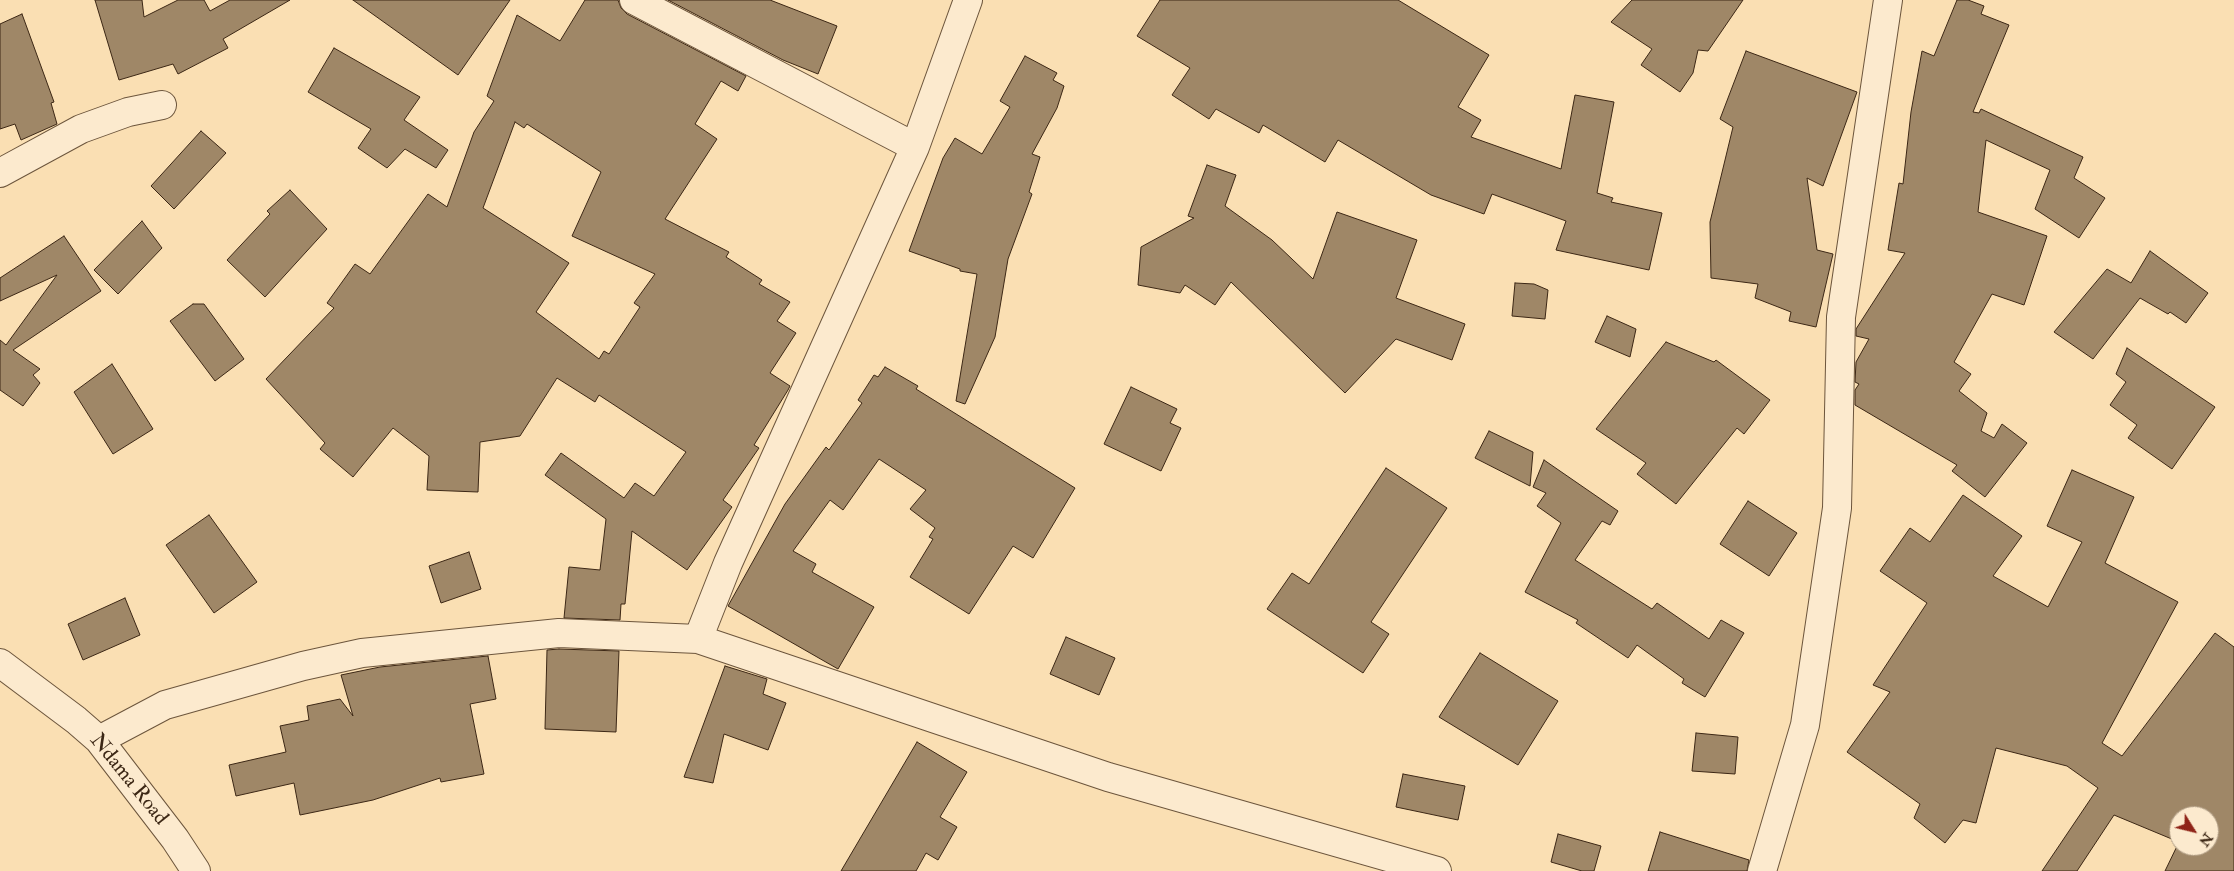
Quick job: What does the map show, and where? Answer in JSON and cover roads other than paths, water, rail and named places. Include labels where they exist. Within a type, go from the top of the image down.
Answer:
[{"type":"street","points":[[634,0],[915,147]]},
{"type":"street","points":[[698,639],[728,563],[915,147],[968,0]]},
{"type":"street","points":[[1762,871],[1805,725],[1837,508],[1841,317],[1888,0]]},
{"type":"street","points":[[0,173],[81,129],[128,112],[162,105]]},
{"type":"street","points":[[99,740],[165,705],[303,666],[362,653],[559,633],[698,639],[1108,778],[1438,871]]},
{"type":"street","name":"Ndama Road","points":[[0,663],[69,714],[99,740],[175,839],[196,871]]}]
